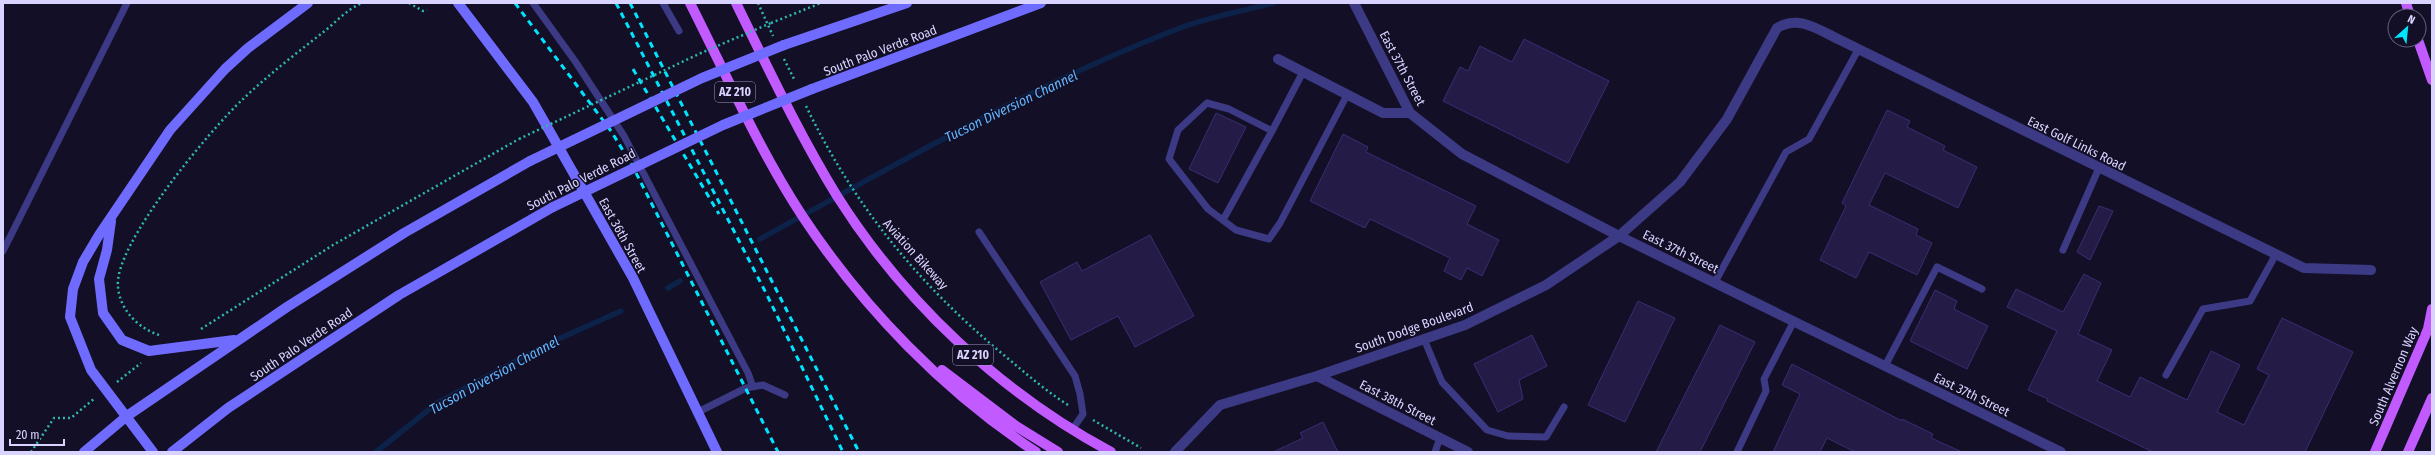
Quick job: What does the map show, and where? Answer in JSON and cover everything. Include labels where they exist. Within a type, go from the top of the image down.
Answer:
[{"type":"main road","points":[[153,452],[92,370],[70,317],[73,288],[83,262],[99,235],[111,221],[154,153],[202,92],[248,48],[308,3]]},
{"type":"main road","name":"East 36th Street","points":[[458,3],[533,102],[633,278],[717,452]]},
{"type":"main road","name":"AZ 210","points":[[690,3],[782,180],[827,250],[899,337],[941,378],[980,411],[1036,452]]},
{"type":"main road","name":"AZ 210","points":[[736,3],[817,161],[860,230],[897,275],[953,336],[1019,392],[1072,430],[1111,452]]},
{"type":"main road","points":[[84,452],[126,416],[237,340],[404,233],[530,162],[702,78],[907,3]]},
{"type":"main road","name":"South Palo Verde Road","points":[[172,452],[228,408],[399,295],[552,207],[723,125],[812,89],[1041,3]]},
{"type":"main road","points":[[2421,48],[2432,80]]},
{"type":"main road","points":[[111,221],[107,250],[99,280],[103,313],[122,340],[149,351],[237,340]]},
{"type":"main road","points":[[852,282],[942,370],[1016,426],[1058,452]]},
{"type":"main road","name":"South Alvernon Way","points":[[2375,452],[2428,329],[2432,309]]},
{"type":"main road","points":[[2408,452],[2432,398]]},
{"type":"street","name":"East 37th Street","points":[[1354,3],[1410,113],[1462,154],[1619,236],[2061,452]]},
{"type":"street","name":"East Golf Links Road","points":[[1778,28],[1785,24],[1797,21],[1810,25],[1858,50],[2304,268],[2371,270]]},
{"type":"street","name":"South Dodge Boulevard","points":[[1175,452],[1220,405],[1317,376],[1465,325],[1546,285],[1619,236],[1680,182],[1727,119],[1778,28]]},
{"type":"street","points":[[1278,59],[1383,113],[1410,113]]},
{"type":"street","name":"East 38th Street","points":[[1317,376],[1468,452]]},
{"type":"lane","points":[[3,251],[128,3]]},
{"type":"lane","points":[[533,3],[575,60],[624,136],[748,373],[753,387]]},
{"type":"lane","points":[[664,3],[679,31]]},
{"type":"lane","points":[[1715,282],[1786,152],[1809,139],[1858,50]]},
{"type":"lane","points":[[1223,220],[1303,72]]},
{"type":"lane","points":[[1272,131],[1229,109],[1207,103],[1178,130],[1169,158],[1208,209],[1236,230],[1268,239],[1280,223],[1347,95]]},
{"type":"lane","points":[[2063,250],[2099,168]]},
{"type":"lane","points":[[979,232],[1075,376],[1083,414],[1072,430]]},
{"type":"lane","points":[[2166,375],[2203,309],[2250,300],[2276,254]]},
{"type":"lane","points":[[1885,366],[1937,267],[1982,289]]},
{"type":"lane","points":[[1737,452],[1766,391],[1764,380],[1794,321]]},
{"type":"lane","points":[[1424,339],[1442,382],[1487,430],[1508,436],[1546,437],[1564,407]]},
{"type":"lane","points":[[698,412],[753,387],[763,385],[785,395]]},
{"type":"lane","points":[[1434,452],[1440,438]]},
{"type":"path","points":[[165,337],[150,332],[134,321],[124,306],[118,286],[122,265],[130,246],[177,174],[241,101],[275,71],[362,3]]},
{"type":"path","points":[[409,3],[423,11],[427,10]]},
{"type":"path","points":[[758,3],[775,39]]},
{"type":"path","points":[[196,332],[333,245],[519,139],[701,53],[821,3]]},
{"type":"path","points":[[783,49],[798,89]]},
{"type":"path","name":"Aviation Bikeway","points":[[805,103],[830,153],[873,221],[909,265],[973,329],[1045,390],[1141,448]]},
{"type":"path","points":[[31,452],[54,418],[71,418]]},
{"type":"building","points":[[1524,39],[1609,81],[1568,163],[1443,101],[1460,67],[1468,71],[1480,46],[1512,62]]},
{"type":"building","points":[[1887,110],[1910,121],[1907,127],[1945,146],[1943,150],[1977,167],[1958,208],[1885,173],[1869,205],[1918,229],[1916,235],[1932,243],[1917,275],[1869,252],[1856,278],[1820,260],[1846,206],[1842,203]]},
{"type":"building","points":[[1216,113],[1246,127],[1218,183],[1189,169]]},
{"type":"building","points":[[1343,134],[1368,147],[1366,152],[1476,206],[1467,224],[1499,240],[1482,276],[1467,268],[1461,280],[1444,271],[1450,258],[1370,219],[1365,228],[1310,201]]},
{"type":"building","points":[[2099,206],[2113,211],[2090,260],[2077,252]]},
{"type":"building","points":[[1150,235],[1194,316],[1135,347],[1118,316],[1071,340],[1040,282],[1077,262],[1082,271]]},
{"type":"building","points":[[2084,274],[2101,283],[2078,334],[2112,350],[2097,381],[2130,397],[2140,377],[2187,400],[2211,351],[2240,365],[2217,412],[2244,425],[2269,375],[2257,369],[2282,318],[2353,352],[2305,452],[2153,452],[2047,401],[2048,399],[2028,390],[2057,331],[2007,307],[2016,289],[2063,312]]},
{"type":"building","points":[[1935,290],[1957,301],[1954,309],[1988,326],[1967,369],[1910,341]]},
{"type":"building","points":[[1638,301],[1675,318],[1625,422],[1588,405]]},
{"type":"building","points":[[1720,325],[1755,342],[1700,452],[1656,452]]},
{"type":"building","points":[[1532,335],[1547,366],[1519,380],[1523,399],[1498,412],[1474,364]]},
{"type":"building","points":[[1792,364],[1902,421],[1902,419],[1933,434],[1931,438],[1962,452],[1855,452],[1827,438],[1820,452],[1773,452],[1800,394],[1782,385]]},
{"type":"building","points":[[1323,422],[1338,452],[1273,452],[1303,438],[1300,433]]},
{"type":"waterway","name":"Tucson Diversion Channel","points":[[760,239],[967,126],[1072,74],[1126,50],[1191,24],[1273,3]]},
{"type":"waterway","points":[[668,288],[680,281]]},
{"type":"waterway","name":"Tucson Diversion Channel","points":[[376,452],[437,403],[554,341],[621,311]]},
{"type":"railway","points":[[515,3],[611,131],[632,165],[778,452]]},
{"type":"railway","points":[[616,3],[766,293],[843,452]]},
{"type":"railway","points":[[630,3],[859,452]]},
{"type":"railway","points":[[633,69],[719,214]]}]
